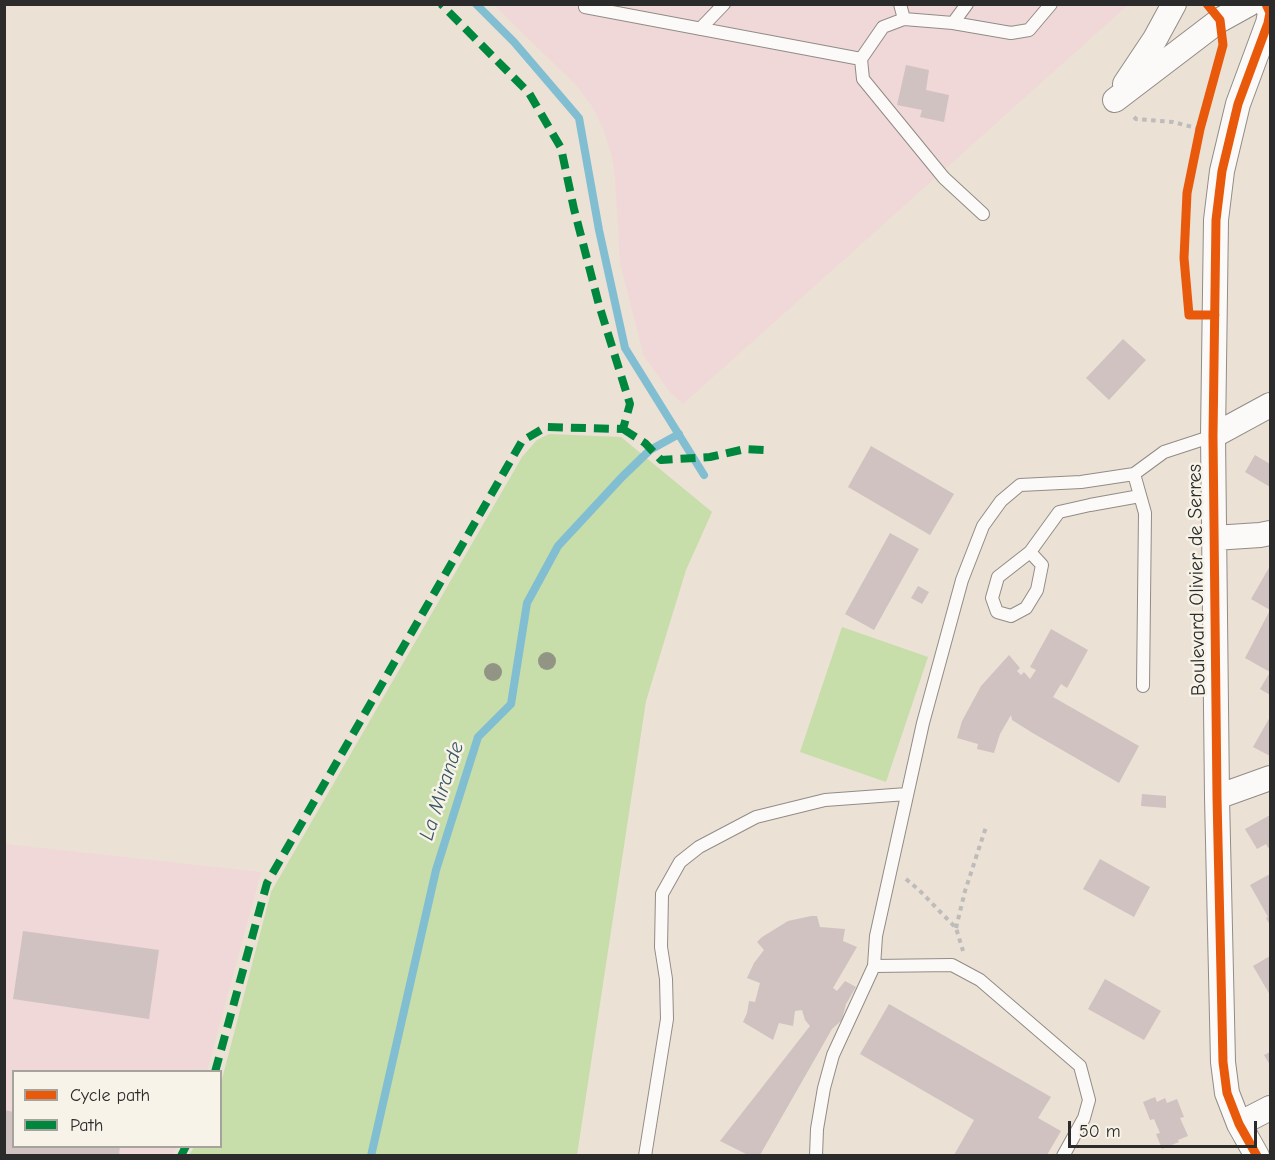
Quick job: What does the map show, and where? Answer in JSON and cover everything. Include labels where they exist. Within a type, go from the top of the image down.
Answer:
[{"type":"street","points":[[1114,100],[1155,39],[1174,4]]},
{"type":"street","points":[[1114,100],[1220,20],[1264,8]]},
{"type":"street","name":"Boulevard Olivier de Serres","points":[[1257,1155],[1239,1124],[1227,1093],[1222,1062],[1213,436],[1218,200],[1222,171],[1238,104],[1268,23],[1264,8]]},
{"type":"street","points":[[1213,436],[1270,405]]},
{"type":"street","name":"Boulevard Olivier de Serres","points":[[1214,538],[1260,535],[1270,532]]},
{"type":"street","points":[[1217,797],[1270,778]]},
{"type":"street","points":[[1239,1124],[1270,1108]]},
{"type":"lane","points":[[700,29],[724,4]]},
{"type":"lane","points":[[900,4],[904,20]]},
{"type":"lane","points":[[953,23],[967,4]]},
{"type":"lane","points":[[983,214],[944,178],[864,79],[861,59],[884,27],[904,20],[953,23],[1011,33],[1029,30],[1051,4]]},
{"type":"lane","points":[[585,7],[861,59]]},
{"type":"lane","points":[[816,1155],[817,1129],[824,1088],[833,1055],[874,966],[876,936],[922,723],[962,580],[983,526],[1001,501],[1020,485],[1081,482],[1134,474],[1164,452],[1213,436]]},
{"type":"lane","points":[[1134,474],[1145,513],[1143,686]]},
{"type":"lane","points":[[1030,552],[1042,565],[1037,590],[1026,608],[1011,616],[997,612],[992,597],[998,577],[1030,552],[1059,512],[1140,496]]},
{"type":"lane","points":[[645,1155],[667,1019],[666,979],[661,947],[662,894],[680,862],[699,847],[756,817],[825,800],[907,794]]},
{"type":"lane","points":[[874,966],[952,965],[980,980],[1080,1066],[1089,1100],[1084,1118],[1063,1155]]},
{"type":"path","points":[[1114,100],[1136,119],[1173,122],[1200,129]]},
{"type":"path","points":[[1198,139],[1203,118]]},
{"type":"path","points":[[956,928],[965,891],[986,827]]},
{"type":"path","points":[[891,867],[919,890],[956,928],[969,974]]},
{"type":"shaded area","points":[[494,5],[1128,5],[683,404],[670,392],[644,356],[620,263],[615,177],[604,131],[592,106],[576,85]]},
{"type":"shaded area","points":[[5,844],[261,872],[207,1070],[12,1070],[12,1148],[176,1148],[172,1155],[5,1156]]},
{"type":"green space","points":[[549,434],[621,437],[712,512],[686,570],[646,701],[577,1155],[189,1155],[193,1148],[222,1148],[222,1079],[271,892],[522,457],[537,440]]},
{"type":"green space","points":[[842,627],[928,657],[886,782],[800,752]]},
{"type":"building","points":[[906,65],[929,70],[926,90],[949,95],[944,122],[920,117],[922,110],[897,105]]},
{"type":"building","points":[[1123,339],[1146,360],[1109,400],[1086,378]]},
{"type":"building","points":[[871,446],[954,494],[930,535],[848,487]]},
{"type":"building","points":[[1255,455],[1270,464],[1270,487],[1245,472]]},
{"type":"building","points":[[890,533],[919,549],[874,630],[845,614]]},
{"type":"building","points":[[1270,566],[1270,610],[1251,599]]},
{"type":"building","points":[[918,586],[929,592],[922,604],[911,598]]},
{"type":"building","points":[[1270,610],[1270,672],[1245,658]]},
{"type":"building","points":[[1051,629],[1088,650],[1067,688],[1061,684],[1053,697],[1139,746],[1119,783],[1031,732],[1012,720],[1011,715],[1000,734],[994,753],[977,749],[978,744],[957,738],[962,721],[981,686],[1009,655],[1020,668],[1017,671],[1021,675],[1024,672],[1030,679],[1036,670],[1030,667]]},
{"type":"building","points":[[1270,672],[1270,695],[1260,689]]},
{"type":"building","points":[[1270,717],[1270,756],[1253,747]]},
{"type":"building","points":[[1142,794],[1166,796],[1166,808],[1141,806]]},
{"type":"building","points":[[1270,815],[1270,846],[1268,848],[1266,844],[1257,849],[1245,829]]},
{"type":"building","points":[[1100,859],[1150,887],[1134,917],[1083,889]]},
{"type":"building","points":[[1270,874],[1270,925],[1250,885]]},
{"type":"building","points":[[817,916],[820,927],[845,929],[843,941],[857,947],[833,988],[837,991],[845,981],[856,987],[846,1004],[842,1020],[832,1029],[760,1155],[745,1155],[720,1141],[810,1026],[802,1010],[795,1011],[793,1026],[779,1023],[773,1040],[743,1022],[749,1001],[755,1002],[760,983],[747,978],[754,963],[764,950],[757,942],[762,937],[788,921]]},
{"type":"building","points":[[23,931],[159,950],[149,1019],[13,999]]},
{"type":"building","points":[[1270,956],[1270,995],[1253,966]]},
{"type":"building","points":[[1105,979],[1161,1011],[1144,1040],[1088,1009]]},
{"type":"building","points":[[889,1004],[1051,1097],[1038,1118],[1061,1131],[1047,1155],[954,1155],[974,1120],[860,1054]]},
{"type":"building","points":[[1270,1052],[1270,1065],[1264,1055]]},
{"type":"building","points":[[1155,1097],[1157,1102],[1165,1098],[1167,1103],[1177,1099],[1184,1117],[1180,1118],[1188,1136],[1162,1149],[1156,1134],[1160,1133],[1154,1119],[1150,1120],[1143,1102]]},
{"type":"building","points":[[4,1110],[12,1112],[12,1148],[120,1148],[119,1155],[4,1155]]},
{"type":"waterway","points":[[476,4],[514,42],[579,118],[599,230],[625,348],[704,475]]},
{"type":"waterway","name":"La Mirande","points":[[371,1156],[436,870],[478,737],[511,704],[527,603],[558,546],[650,450],[679,434]]},
{"type":"marked path","points":[[216,1070],[267,883],[522,441],[546,427],[623,429],[630,404],[599,305],[561,148],[529,93],[441,4]]},
{"type":"marked path","points":[[623,429],[645,443],[661,460],[710,457],[745,449],[766,450]]},
{"type":"marked path","points":[[181,1156],[185,1148]]},
{"type":"cycle path","points":[[1207,4],[1220,20],[1223,45],[1200,129],[1187,193],[1184,258],[1189,315],[1215,315]]},
{"type":"cycle path","points":[[1257,1156],[1239,1124],[1227,1093],[1223,1062],[1213,436],[1216,220],[1222,171],[1238,104],[1268,23],[1270,13],[1266,4]]}]
